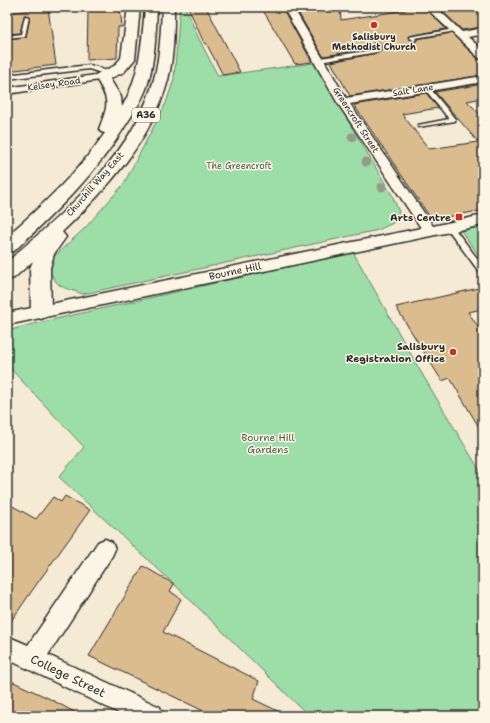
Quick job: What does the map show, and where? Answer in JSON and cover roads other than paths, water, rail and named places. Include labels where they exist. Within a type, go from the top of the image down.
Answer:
[{"type":"highway","name":"Churchill Way East","points":[[7,246],[72,186],[99,155],[126,113],[140,83],[146,64],[151,7]]},
{"type":"highway","name":"Churchill Way East","points":[[7,273],[81,203],[122,155],[153,102],[159,86],[164,64],[168,7]]},
{"type":"highway","points":[[99,155],[115,107],[113,93],[106,76]]},
{"type":"highway","points":[[41,311],[39,276],[42,260],[45,252],[81,203]]},
{"type":"street","points":[[106,76],[124,66],[128,59],[134,7]]},
{"type":"street","name":"Greencroft Street","points":[[288,7],[343,102],[429,230]]},
{"type":"street","points":[[430,7],[483,56]]},
{"type":"street","points":[[457,32],[483,31]]},
{"type":"street","name":"Kelsey Road","points":[[7,91],[106,76]]},
{"type":"street","points":[[7,78],[19,85],[20,89]]},
{"type":"street","name":"Salt Lane","points":[[343,102],[483,79]]},
{"type":"street","name":"Bourne Hill","points":[[7,318],[483,220]]},
{"type":"street","points":[[32,659],[105,549]]},
{"type":"street","name":"College Street","points":[[7,647],[151,716]]},
{"type":"lane","points":[[7,37],[23,35],[27,17]]},
{"type":"lane","points":[[410,37],[457,32]]},
{"type":"lane","points":[[320,60],[375,51],[379,48],[376,45]]},
{"type":"lane","points":[[7,78],[89,67],[95,68],[106,76]]},
{"type":"lane","points":[[420,126],[453,120],[427,88]]},
{"type":"lane","points":[[449,226],[483,271]]},
{"type":"place","name":"Salisbury Methodist Church","points":[[374,25]]},
{"type":"place","name":"Arts Centre","points":[[459,217]]},
{"type":"place","name":"Salisbury Registration Office","points":[[453,352]]},
{"type":"park label","name":"The Greencroft","points":[[239,166]]},
{"type":"park label","name":"Bourne Hill Gardens","points":[[268,442]]}]
